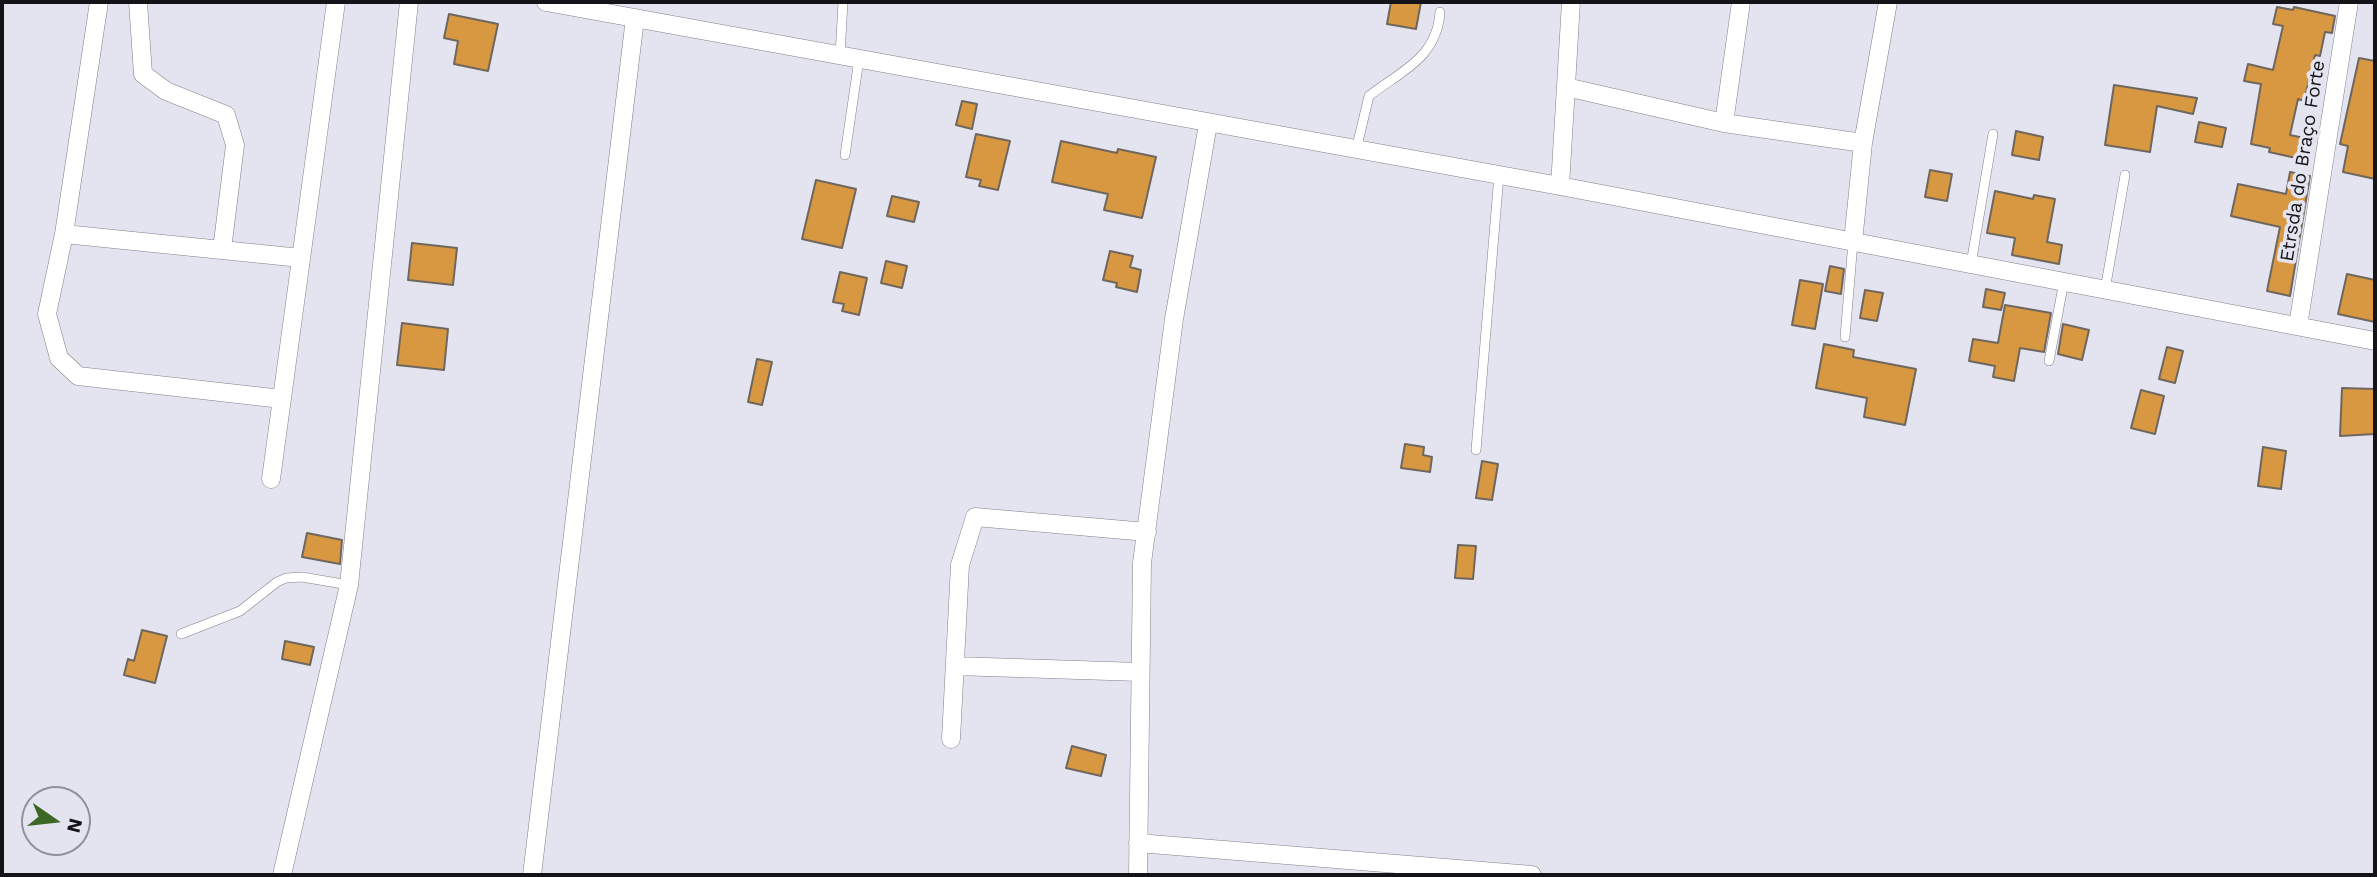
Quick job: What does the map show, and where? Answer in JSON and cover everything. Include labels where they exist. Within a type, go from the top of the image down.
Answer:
[{"type":"street","points":[[99,2],[64,234],[47,314],[59,359],[78,376],[282,399]]},
{"type":"street","points":[[138,2],[143,74],[166,92],[226,115],[235,145],[222,250]]},
{"type":"street","points":[[271,479],[336,2]]},
{"type":"street","points":[[282,875],[349,585],[409,2]]},
{"type":"street","points":[[546,2],[1560,186],[2375,341]]},
{"type":"street","points":[[1560,186],[1571,2]]},
{"type":"street","points":[[1724,123],[1741,2]]},
{"type":"street","points":[[1853,242],[1863,144],[1888,2]]},
{"type":"street","name":"Etrsda do Braço Forte","points":[[2298,326],[2349,2]]},
{"type":"street","points":[[532,875],[635,18]]},
{"type":"street","points":[[1566,87],[1724,123],[1863,144]]},
{"type":"street","points":[[1138,875],[1142,563],[1174,318],[1208,124]]},
{"type":"street","points":[[64,234],[301,258]]},
{"type":"street","points":[[951,739],[960,565],[975,517],[1147,532]]},
{"type":"street","points":[[955,666],[1140,672]]},
{"type":"street","points":[[1138,843],[1327,867],[1532,875]]},
{"type":"lane","points":[[840,56],[843,2]]},
{"type":"lane","points":[[1356,150],[1369,96],[1411,67],[1426,51],[1439,27],[1440,12]]},
{"type":"lane","points":[[845,155],[859,59]]},
{"type":"lane","points":[[1971,264],[1993,134]]},
{"type":"lane","points":[[1476,450],[1499,175]]},
{"type":"lane","points":[[2105,290],[2125,175]]},
{"type":"lane","points":[[1845,337],[1853,242]]},
{"type":"lane","points":[[2049,362],[2064,281]]},
{"type":"lane","points":[[181,634],[240,611],[286,578],[302,577],[349,585]]},
{"type":"building","points":[[1391,2],[1421,2],[1416,29],[1387,24]]},
{"type":"building","points":[[2277,7],[2293,10],[2294,7],[2335,16],[2332,33],[2325,32],[2320,56],[2315,55],[2304,101],[2298,99],[2290,135],[2309,139],[2305,160],[2269,152],[2270,148],[2251,144],[2261,84],[2244,81],[2248,64],[2273,70],[2283,26],[2273,24]]},
{"type":"building","points":[[449,14],[498,24],[488,71],[454,64],[458,41],[444,38]]},
{"type":"building","points":[[2359,58],[2375,61],[2375,179],[2343,172],[2348,146],[2340,144]]},
{"type":"building","points":[[2114,85],[2197,98],[2193,114],[2157,106],[2150,152],[2105,145]]},
{"type":"building","points":[[962,101],[977,104],[972,129],[956,125]]},
{"type":"building","points":[[2199,122],[2226,128],[2222,147],[2195,142]]},
{"type":"building","points":[[2016,131],[2043,137],[2039,160],[2012,155]]},
{"type":"building","points":[[976,134],[1010,141],[998,190],[979,186],[981,180],[966,177]]},
{"type":"building","points":[[1061,141],[1117,153],[1118,149],[1156,157],[1142,218],[1104,210],[1108,194],[1052,182]]},
{"type":"building","points":[[1930,170],[1952,174],[1947,201],[1925,197]]},
{"type":"building","points":[[2290,172],[2310,176],[2290,296],[2267,291],[2280,227],[2231,216],[2238,184],[2286,194]]},
{"type":"building","points":[[816,180],[856,189],[842,248],[802,239]]},
{"type":"building","points":[[1995,191],[2033,199],[2034,195],[2055,199],[2047,242],[2062,245],[2059,264],[2012,255],[2015,238],[1987,233]]},
{"type":"building","points":[[892,196],[919,202],[914,222],[887,216]]},
{"type":"building","points":[[412,243],[457,248],[453,285],[408,280]]},
{"type":"building","points":[[1110,251],[1133,256],[1130,267],[1141,270],[1137,292],[1116,287],[1117,283],[1103,280]]},
{"type":"building","points":[[886,261],[907,266],[902,288],[881,283]]},
{"type":"building","points":[[1830,266],[1844,269],[1841,294],[1825,291]]},
{"type":"building","points":[[840,272],[867,278],[859,315],[842,311],[844,304],[833,302]]},
{"type":"building","points":[[2347,274],[2375,280],[2375,322],[2338,314]]},
{"type":"building","points":[[1800,280],[1823,284],[1815,329],[1792,325]]},
{"type":"building","points":[[1986,289],[2005,293],[2001,310],[1983,307]]},
{"type":"building","points":[[1865,290],[1883,293],[1877,321],[1860,318]]},
{"type":"building","points":[[2005,305],[2051,313],[2044,352],[2020,348],[2014,381],[1993,377],[1995,366],[1969,361],[1973,339],[1998,343]]},
{"type":"building","points":[[402,323],[448,329],[444,370],[397,365]]},
{"type":"building","points":[[2063,324],[2089,330],[2082,360],[2058,354]]},
{"type":"building","points":[[1824,344],[1854,350],[1853,357],[1916,369],[1905,425],[1864,417],[1867,398],[1816,388]]},
{"type":"building","points":[[2167,347],[2183,351],[2175,383],[2159,379]]},
{"type":"building","points":[[757,359],[772,362],[762,405],[748,402]]},
{"type":"building","points":[[2342,388],[2375,389],[2375,434],[2340,436]]},
{"type":"building","points":[[2141,390],[2164,396],[2155,434],[2131,428]]},
{"type":"building","points":[[1405,444],[1424,447],[1423,455],[1432,457],[1430,472],[1401,468]]},
{"type":"building","points":[[2263,447],[2286,451],[2281,489],[2258,486]]},
{"type":"building","points":[[1482,461],[1498,464],[1492,500],[1476,498]]},
{"type":"building","points":[[307,533],[342,540],[340,564],[302,557]]},
{"type":"building","points":[[1458,545],[1476,546],[1473,579],[1455,578]]},
{"type":"building","points":[[142,630],[167,636],[155,683],[124,675],[128,659],[134,661]]},
{"type":"building","points":[[285,641],[314,647],[310,665],[282,659]]},
{"type":"building","points":[[1072,746],[1106,755],[1101,776],[1066,768]]}]
